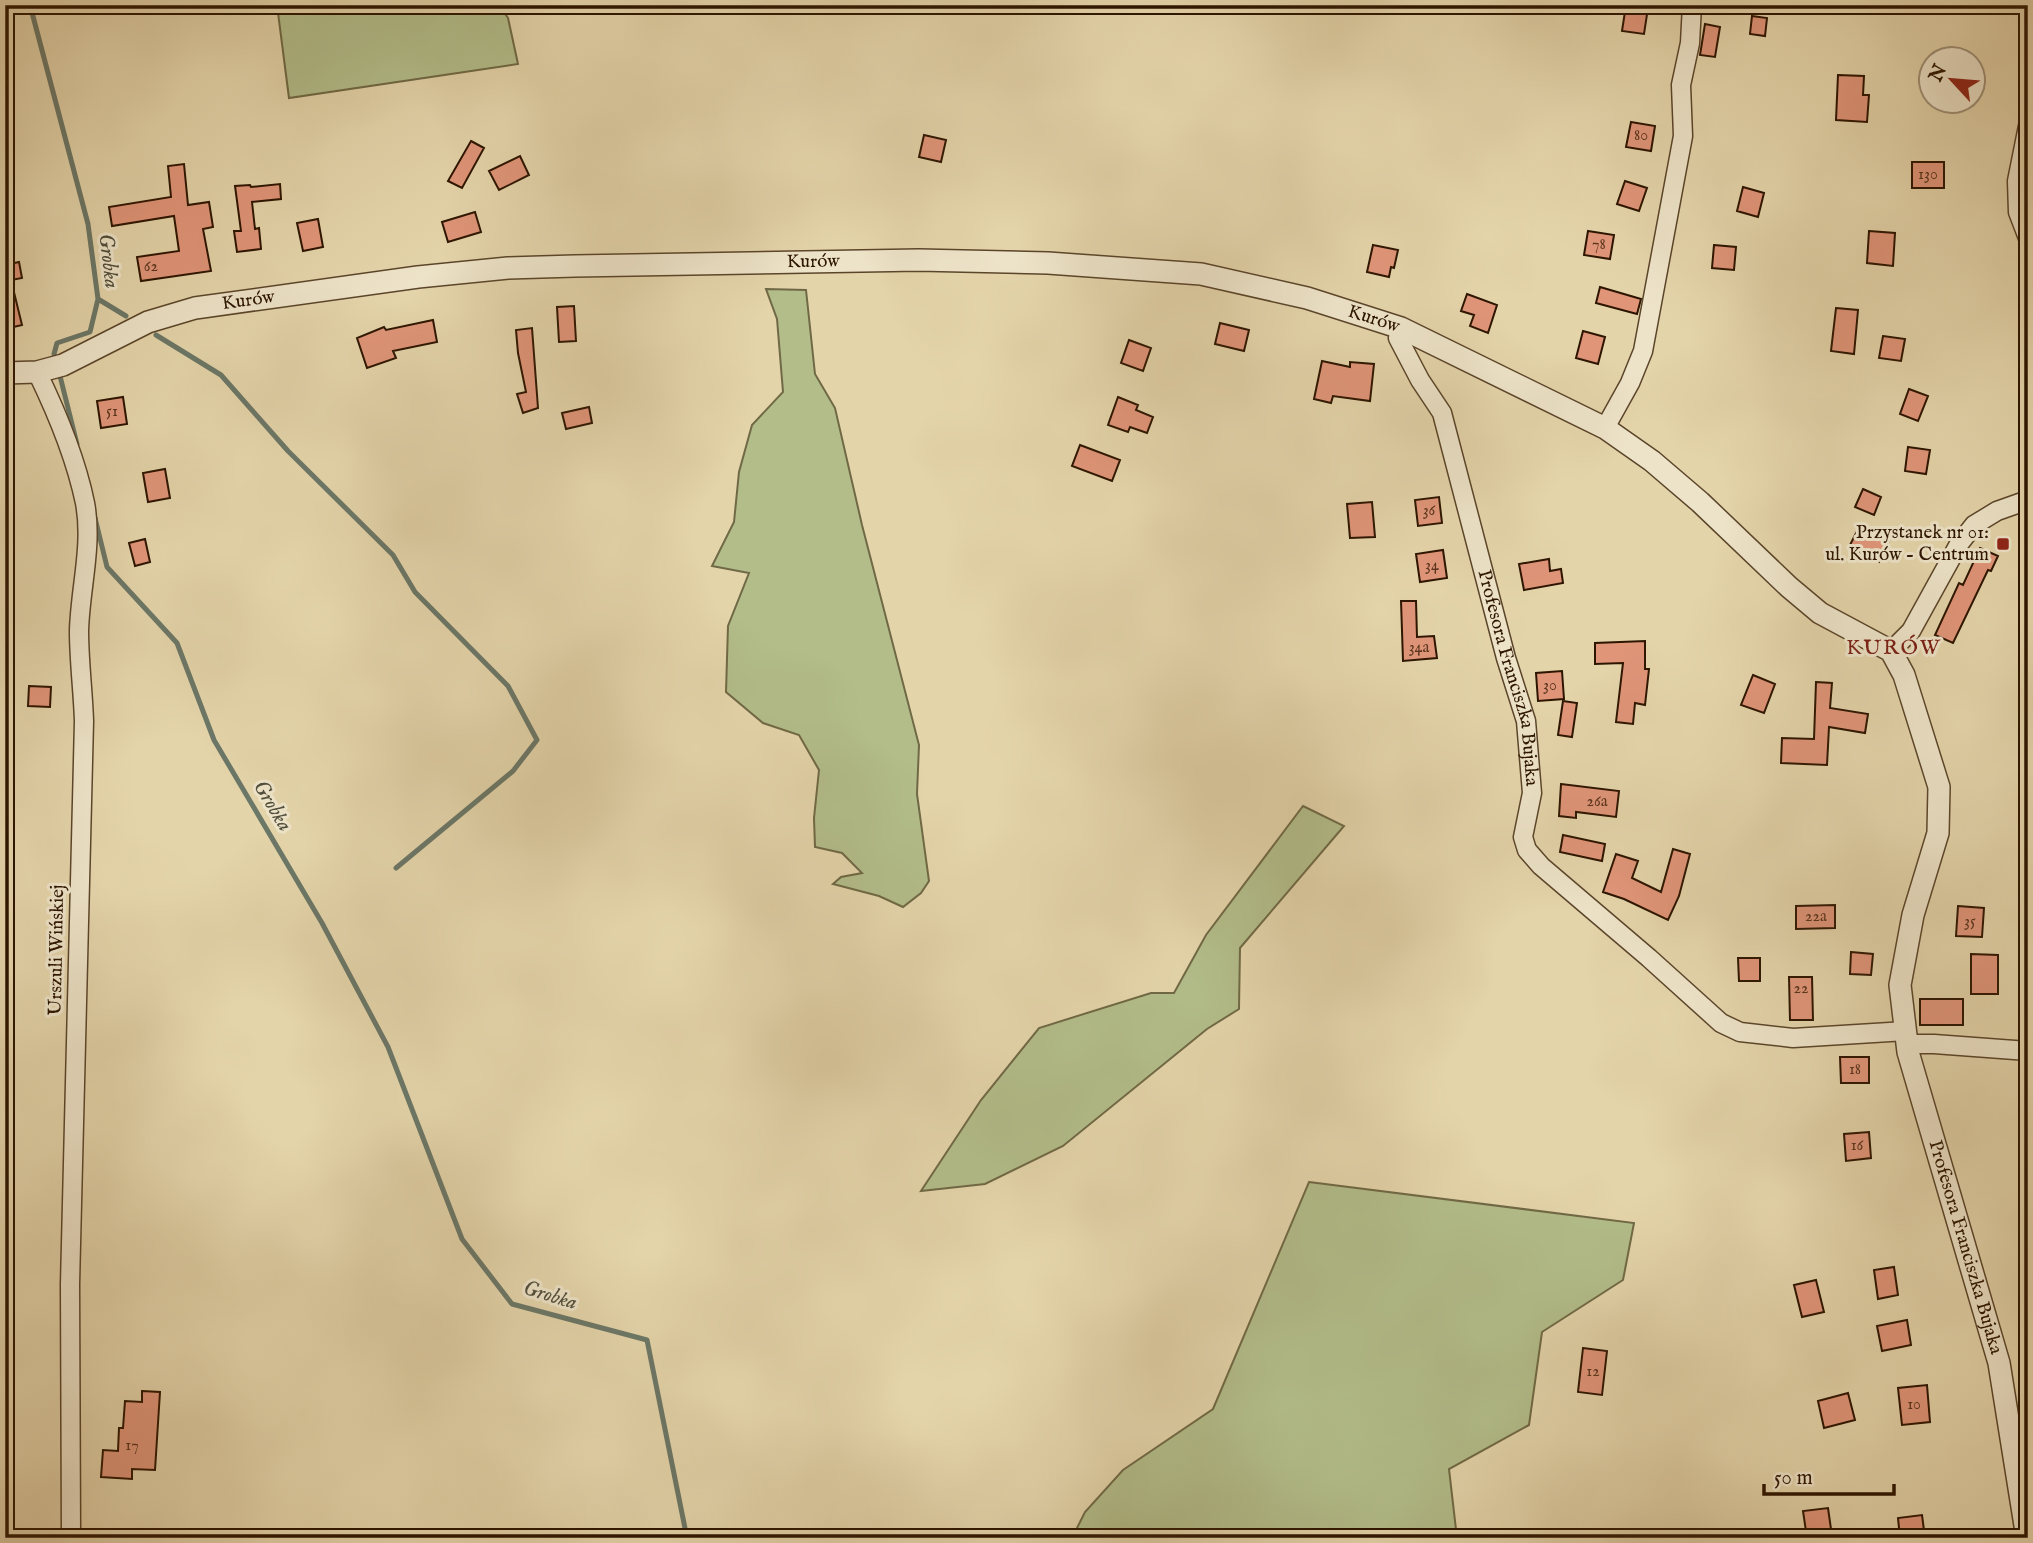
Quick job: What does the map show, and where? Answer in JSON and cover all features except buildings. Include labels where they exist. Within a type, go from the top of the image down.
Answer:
[{"type":"street","points":[[1605,428],[1630,383],[1643,351],[1683,136],[1681,85],[1690,43],[1692,5]]},
{"type":"street","points":[[2028,125],[2017,181],[2018,212],[2028,238]]},
{"type":"street","name":"Kurów","points":[[5,373],[49,369],[148,322],[195,308],[418,277],[508,268],[919,260],[1048,263],[1201,274],[1307,298],[1401,328],[1605,428],[1653,461],[1820,613],[1891,651]]},
{"type":"street","name":"Profesora Franciszka Bujaka","points":[[1401,328],[1398,338],[1420,380],[1442,412],[1506,658],[1526,720],[1532,793],[1523,837],[1527,850],[1541,866],[1721,1023],[1740,1032],[1793,1038],[1906,1038],[1934,1044],[2028,1052]]},
{"type":"street","name":"Urszuli Wińskiej","points":[[49,369],[48,395],[85,505],[86,532],[79,630],[84,722],[71,1284],[71,1538]]},
{"type":"street","points":[[1891,651],[1911,631],[1959,544],[1974,525],[1997,511],[2028,500]]},
{"type":"street","name":"Profesora Franciszka Bujaka","points":[[1891,651],[1904,676],[1939,787],[1938,833],[1913,915],[1900,985],[1906,1038],[1999,1363],[2027,1538]]},
{"type":"green space","points":[[277,5],[499,5],[508,18],[518,64],[289,98]]},
{"type":"green space","points":[[766,289],[806,290],[815,374],[835,408],[919,745],[917,794],[929,881],[921,893],[903,907],[879,896],[833,884],[841,877],[862,873],[842,853],[815,847],[814,818],[819,770],[799,735],[763,723],[726,692],[728,626],[749,573],[712,566],[734,522],[739,472],[752,425],[783,392],[777,319]]},
{"type":"green space","points":[[1303,806],[1344,826],[1240,948],[1239,1009],[1207,1029],[1063,1146],[985,1184],[921,1191],[981,1100],[1039,1028],[1151,993],[1174,993],[1206,935]]},
{"type":"green space","points":[[1309,1182],[1634,1223],[1623,1280],[1542,1332],[1529,1425],[1449,1469],[1457,1538],[1072,1538],[1085,1512],[1123,1470],[1213,1409]]},
{"type":"waterway","name":"Grobka","points":[[30,5],[88,224],[98,299],[90,332],[57,343],[54,354],[56,362]]},
{"type":"waterway","points":[[98,299],[126,316]]},
{"type":"waterway","points":[[156,335],[221,375],[288,451],[393,555],[415,592],[508,686],[537,740],[513,771],[396,868]]},
{"type":"waterway","name":"Grobka","points":[[59,372],[77,444]]},
{"type":"waterway","name":"Grobka","points":[[95,518],[107,567],[177,643],[214,740],[322,923],[388,1047],[462,1239],[512,1304],[647,1340],[687,1538]]},
{"type":"place","name":"Przystanek nr 01: ul. Kurów - Centrum","points":[[2003,544]]},
{"type":"district","name":"KURÓW","points":[[1894,648]]}]
